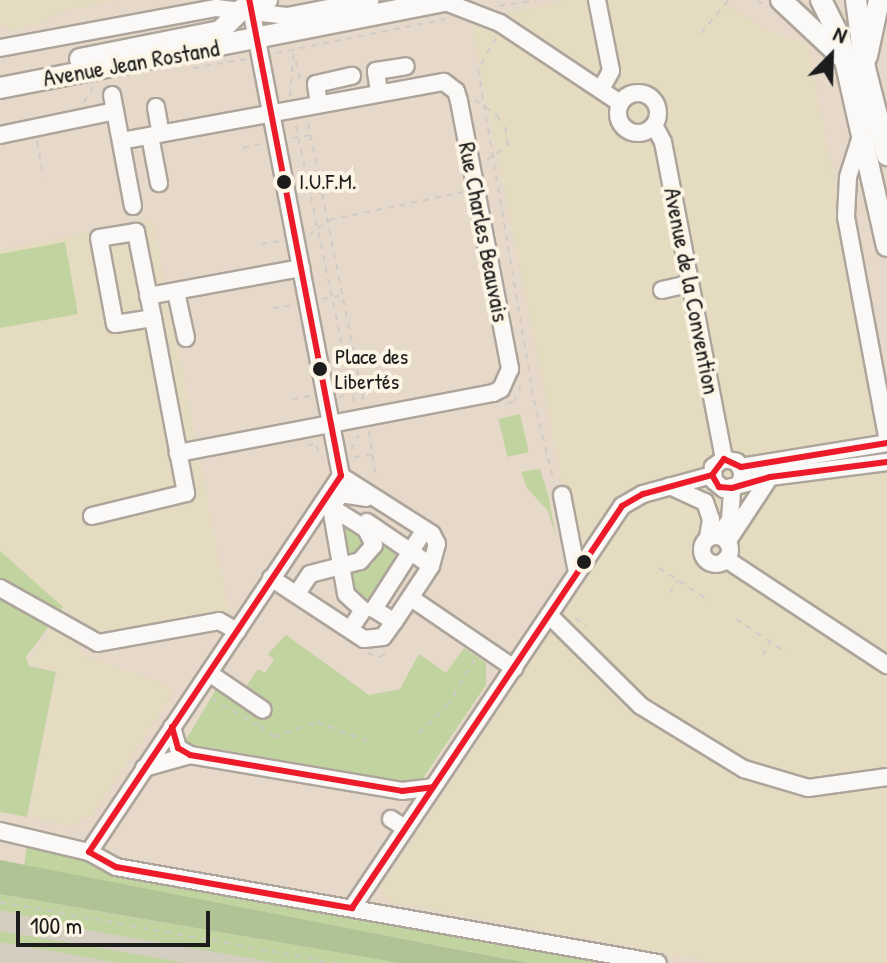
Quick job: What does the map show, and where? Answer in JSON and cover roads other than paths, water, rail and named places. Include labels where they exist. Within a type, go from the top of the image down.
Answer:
[{"type":"main road","points":[[781,0],[844,58]]},
{"type":"main road","points":[[821,0],[831,15],[844,58],[887,155]]},
{"type":"main road","points":[[856,0],[877,134],[887,246]]},
{"type":"main road","points":[[865,68],[879,0]]},
{"type":"main road","name":"Avenue Jean Rostand","points":[[0,75],[220,31],[252,6]]},
{"type":"main road","name":"Avenue Jean Rostand","points":[[0,88],[263,46],[450,6]]},
{"type":"street","points":[[0,48],[216,8],[252,6],[287,16],[370,0]]},
{"type":"street","points":[[597,0],[611,71],[601,89]]},
{"type":"street","points":[[89,852],[341,476],[271,114],[263,46],[252,6]]},
{"type":"street","points":[[450,6],[490,18],[620,103]]},
{"type":"street","points":[[379,91],[376,71],[406,66]]},
{"type":"street","points":[[313,108],[316,84],[352,76]]},
{"type":"street","name":"Rue Charles Beauvais","points":[[142,137],[313,108],[429,81],[456,91],[509,363],[508,380],[493,393],[332,423]]},
{"type":"street","points":[[629,95],[647,95],[658,109],[654,125],[637,133],[626,129],[619,120],[620,103],[629,95]]},
{"type":"street","points":[[0,135],[34,128],[114,103],[142,137],[159,183]]},
{"type":"street","points":[[133,206],[142,137],[156,107]]},
{"type":"street","name":"Avenue de la Convention","points":[[654,125],[663,142],[724,459]]},
{"type":"street","points":[[877,134],[848,177],[846,217],[887,436]]},
{"type":"street","points":[[92,516],[186,493],[153,318],[136,232],[99,238],[115,324],[153,318]]},
{"type":"street","points":[[148,296],[301,268]]},
{"type":"street","points":[[662,290],[689,284]]},
{"type":"street","points":[[176,292],[186,338]]},
{"type":"street","points":[[178,453],[332,423]]},
{"type":"street","points":[[712,475],[719,487],[887,443]]},
{"type":"street","points":[[401,824],[433,787],[622,506],[668,485],[712,475],[724,459],[738,480],[730,520],[718,539]]},
{"type":"street","points":[[738,480],[887,462]]},
{"type":"street","points":[[271,578],[373,640],[388,632],[436,553],[432,534],[341,476]]},
{"type":"street","points":[[726,559],[714,564],[704,558],[702,547],[718,539],[770,477]]},
{"type":"street","points":[[668,485],[705,502],[726,559],[887,665]]},
{"type":"street","points":[[562,495],[577,572]]},
{"type":"street","points":[[332,505],[364,501],[427,563]]},
{"type":"street","points":[[332,505],[339,566],[346,594],[368,610],[390,619]]},
{"type":"street","points":[[300,589],[310,574],[369,556],[373,535],[332,505]]},
{"type":"street","points":[[353,625],[413,552],[422,534]]},
{"type":"street","points":[[0,588],[98,643],[219,621],[237,631]]},
{"type":"street","points":[[411,598],[514,668]]},
{"type":"street","points":[[549,615],[641,706],[716,755],[774,781],[808,788],[847,785],[887,777]]},
{"type":"street","points":[[209,673],[263,720]]},
{"type":"street","points":[[172,727],[178,748],[190,755],[402,791],[433,787]]},
{"type":"street","points":[[144,768],[190,755]]},
{"type":"street","points":[[352,908],[411,802],[402,791]]},
{"type":"street","points":[[0,831],[89,852],[116,867],[658,963]]},
{"type":"place","name":"I.U.F.M.","points":[[284,182]]},
{"type":"place","name":"Place des Libertés","points":[[320,369]]}]
